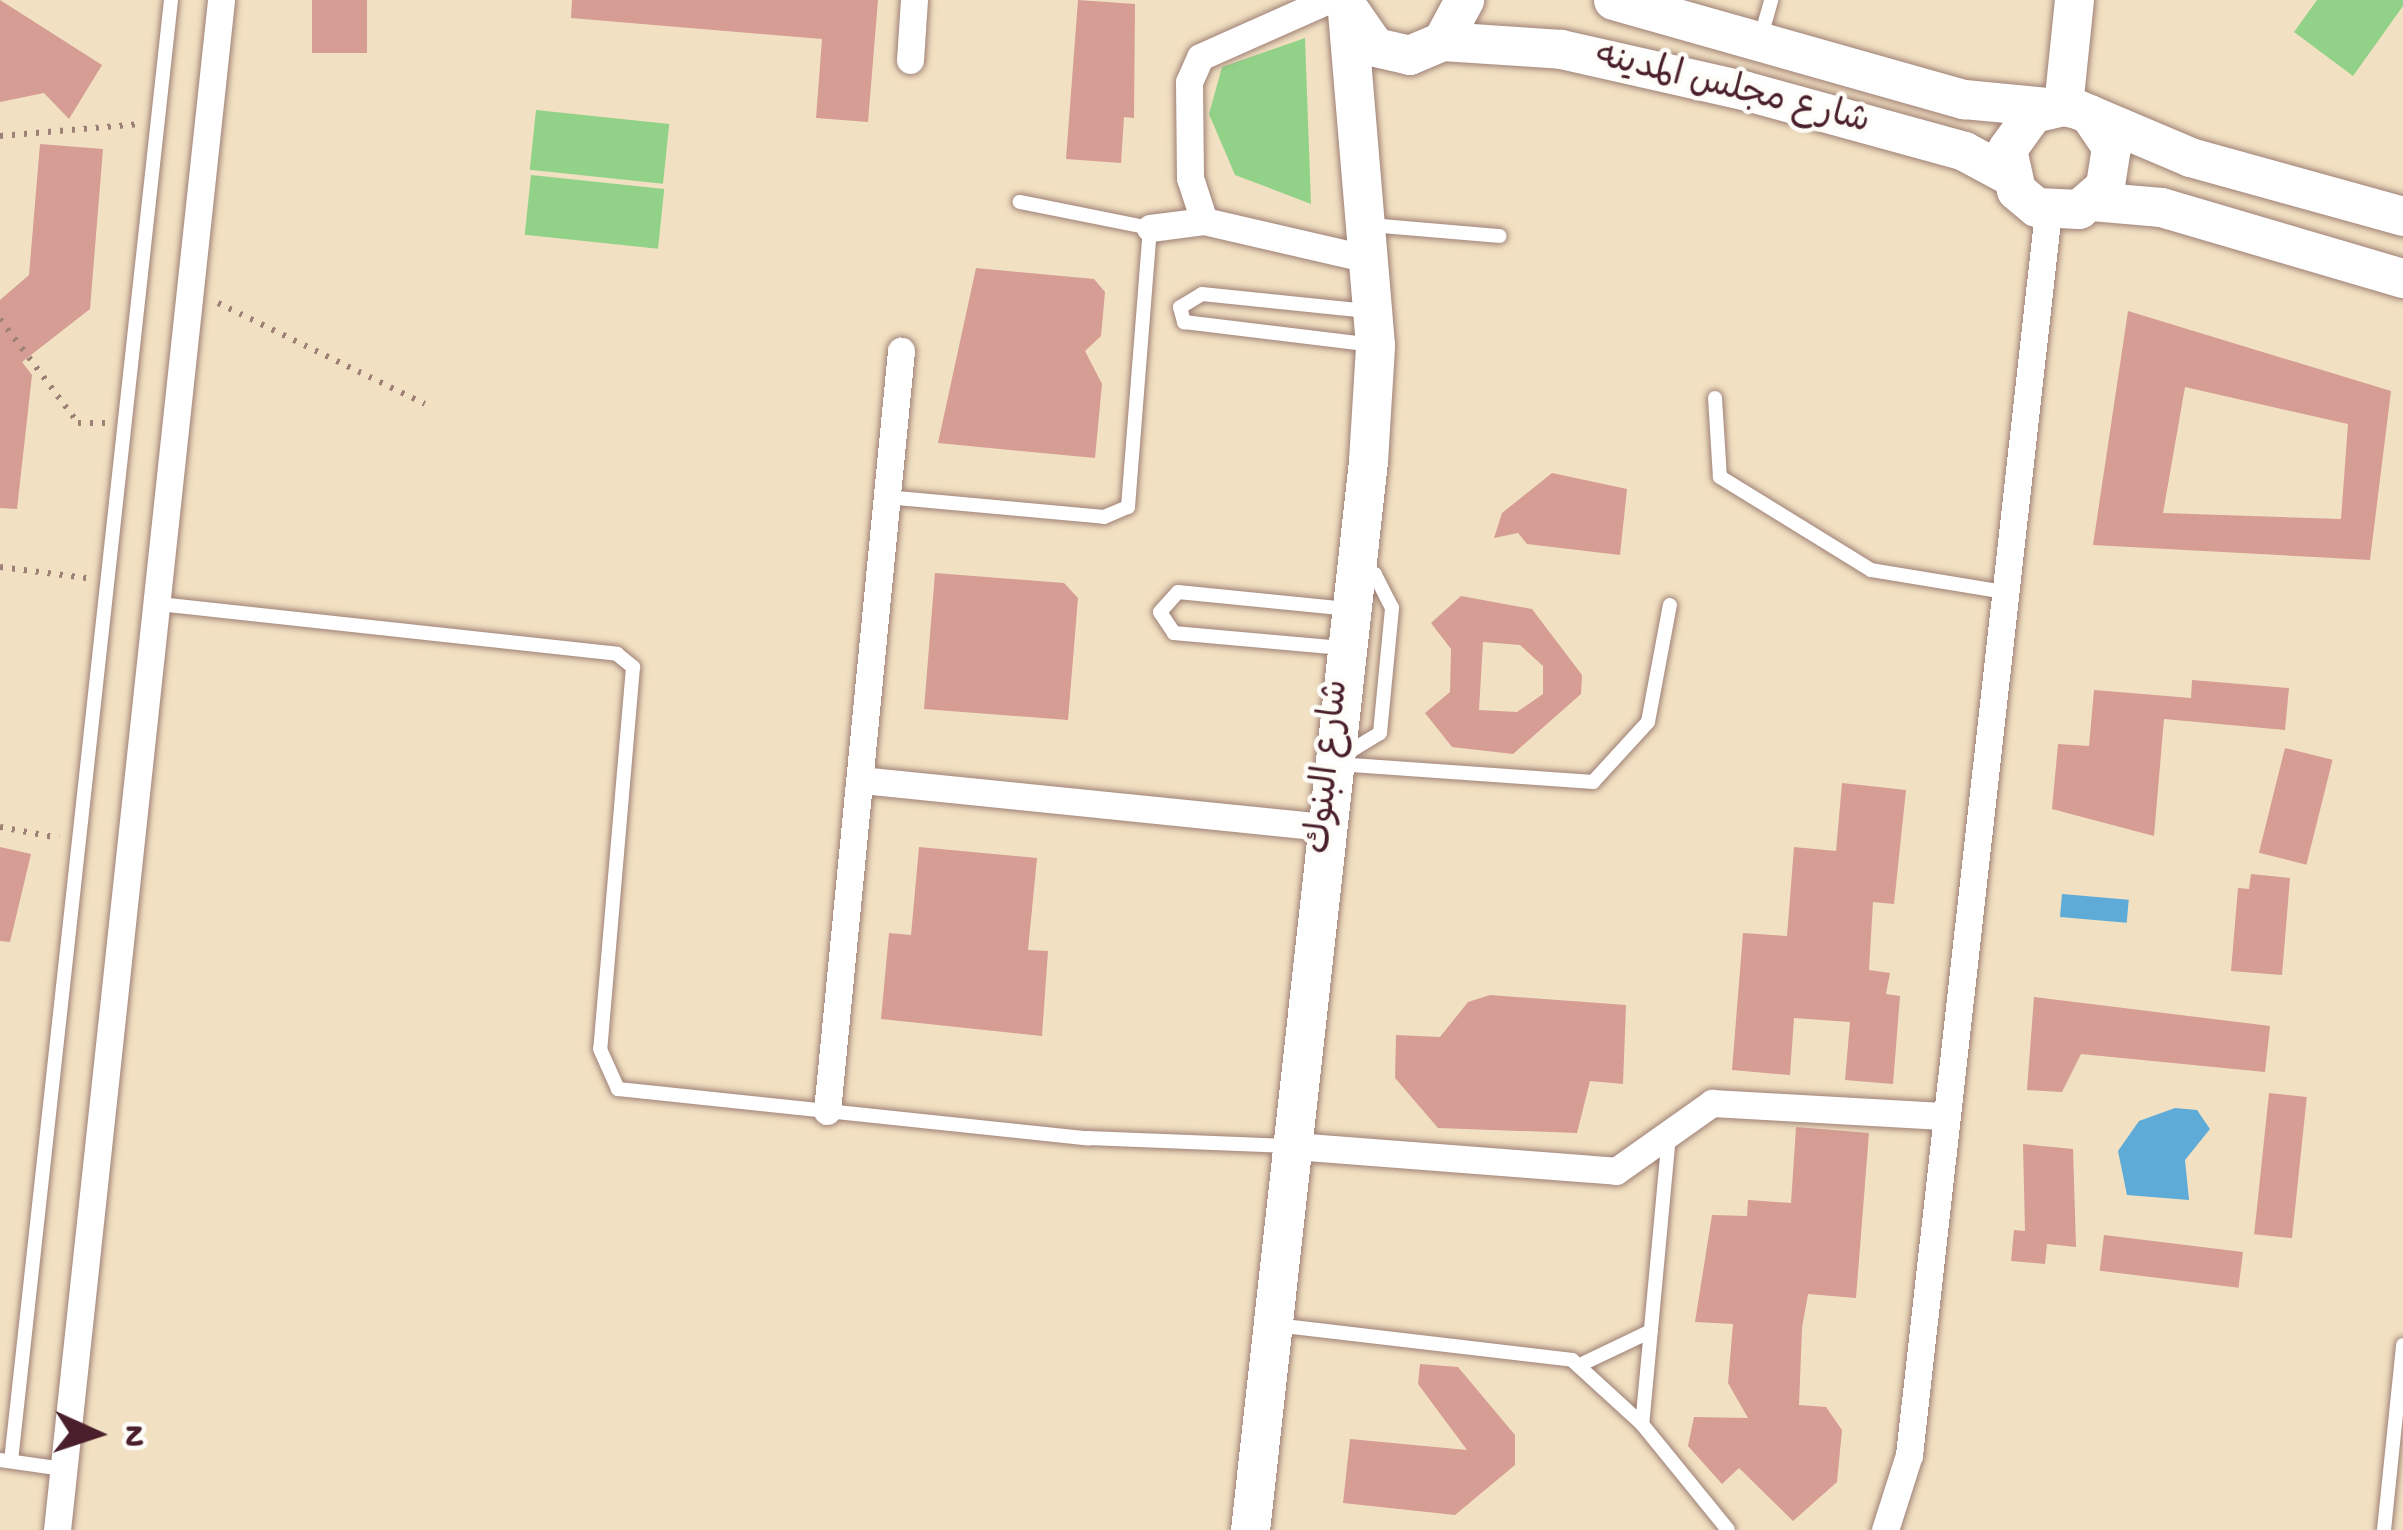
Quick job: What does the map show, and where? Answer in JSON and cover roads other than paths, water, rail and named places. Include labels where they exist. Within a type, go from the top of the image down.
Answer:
[{"type":"main road","points":[[1442,41],[1464,0]]},
{"type":"main road","name":"شارع مجلس المدينه","points":[[1613,0],[1758,46],[1964,99],[2066,109],[2190,157],[2398,206]]},
{"type":"main road","points":[[2074,0],[2066,109],[2112,167],[2092,201]]},
{"type":"main road","name":"شارع مجلس المدينه","points":[[1340,1],[1361,35],[1391,53],[1442,41],[1561,49],[1743,90],[1964,151],[2012,177]]},
{"type":"main road","name":"شارع البنوك","points":[[1250,1530],[1276,1324],[1374,340],[1368,242],[1340,1]]},
{"type":"main road","points":[[1743,90],[1758,46]]},
{"type":"main road","points":[[2066,109],[2012,135],[2012,177],[2048,211],[2092,201],[2161,207],[2403,278]]},
{"type":"street","points":[[57,1530],[194,291],[221,0]]},
{"type":"street","points":[[910,60],[914,0]]},
{"type":"street","points":[[1204,221],[1190,178],[1189,82],[1200,57],[1340,1]]},
{"type":"street","points":[[1885,1530],[1909,1455],[1998,591],[2048,211]]},
{"type":"street","points":[[1150,228],[1204,221],[1368,242]]},
{"type":"street","points":[[827,1111],[901,351]]},
{"type":"street","points":[[861,780],[1323,827]]},
{"type":"street","points":[[1294,1146],[1600,1172],[1630,1167],[1670,1131],[1726,1102],[1943,1116]]},
{"type":"lane","points":[[63,1469],[6,1461],[171,0]]},
{"type":"lane","points":[[1758,46],[1771,0]]},
{"type":"lane","points":[[886,497],[1103,517],[1128,507],[1150,228],[1020,202]]},
{"type":"lane","points":[[1368,242],[1500,236]]},
{"type":"lane","points":[[1202,294],[1374,340],[1184,322],[1180,307],[1202,294]]},
{"type":"lane","points":[[1715,398],[1720,477],[1871,570],[1998,591]]},
{"type":"lane","points":[[1330,764],[1381,733],[1392,608],[1376,574],[1347,609],[1174,633],[1160,612],[1178,592],[1347,609]]},
{"type":"lane","points":[[160,604],[617,654],[638,686],[603,1072],[618,1089],[827,1111],[1294,1146]]},
{"type":"lane","points":[[1330,764],[1593,782],[1648,722],[1670,605]]},
{"type":"lane","points":[[1642,1424],[1670,1131]]},
{"type":"lane","points":[[1276,1324],[1584,1364],[1651,1330]]},
{"type":"lane","points":[[2384,1530],[2397,1471],[2403,1345]]},
{"type":"lane","points":[[1584,1364],[1642,1424],[1728,1530]]},
{"type":"water","points":[[2062,894],[2129,900],[2127,923],[2060,917]]},
{"type":"water","points":[[2175,1108],[2197,1110],[2210,1129],[2185,1160],[2189,1200],[2127,1195],[2118,1151],[2139,1121]]}]
